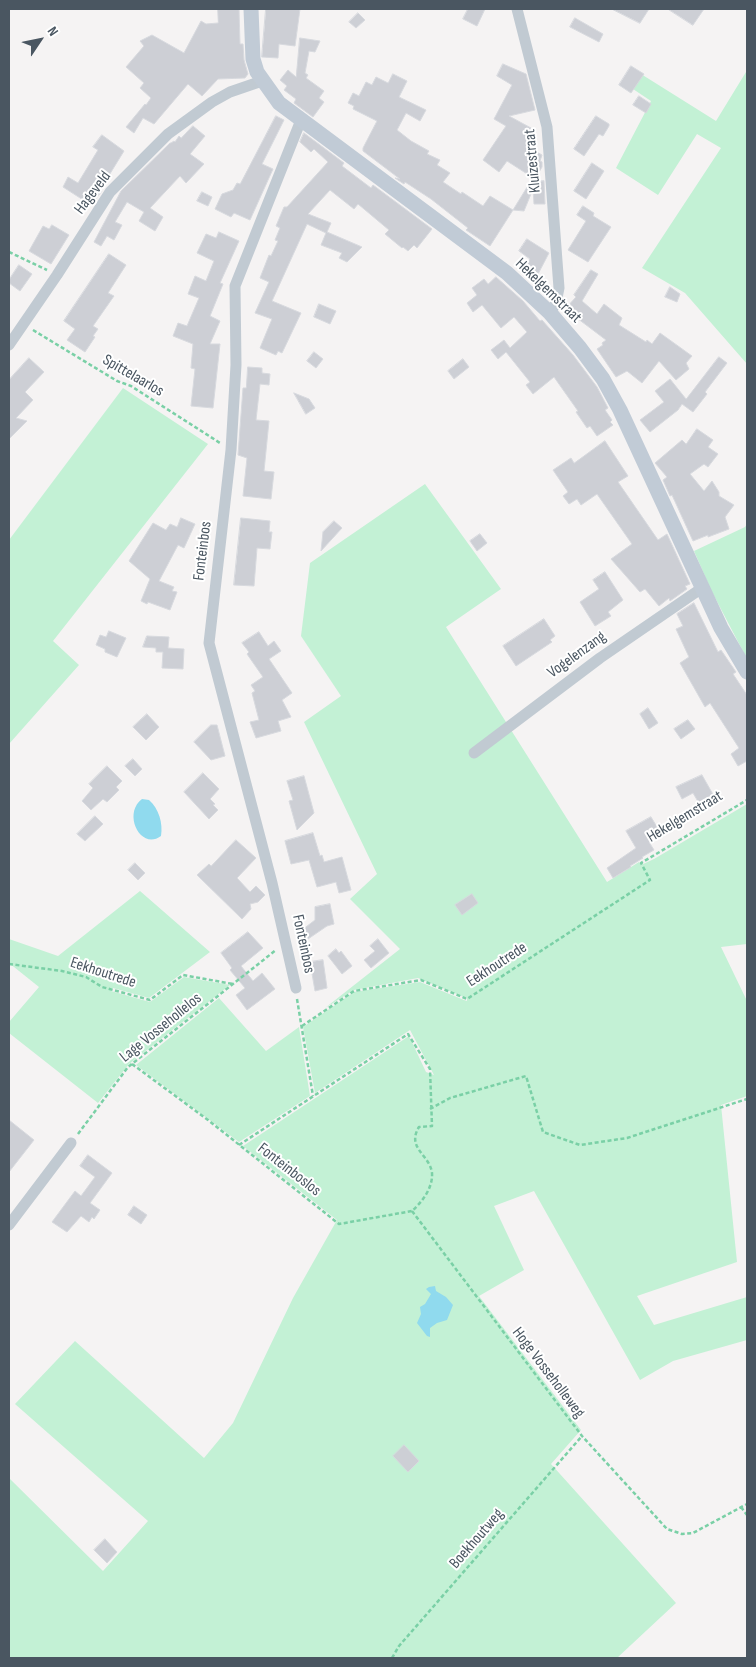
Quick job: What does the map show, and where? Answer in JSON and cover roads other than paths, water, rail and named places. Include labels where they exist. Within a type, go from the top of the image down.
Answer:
[{"type":"street","name":"Hekelgemstraat","points":[[251,9],[253,59],[262,82],[278,103],[507,273],[550,313],[580,348],[603,380],[620,410],[721,628],[747,672]]},
{"type":"street","name":"Kluizestraat","points":[[517,9],[547,127],[559,288],[556,303],[550,313]]},
{"type":"street","name":"Hageveld","points":[[9,345],[110,192],[168,134],[212,102],[230,92],[262,82]]},
{"type":"street","name":"Fonteinbos","points":[[296,988],[287,942],[209,643],[231,450],[236,365],[234,286],[301,120]]},
{"type":"street","name":"Vogelenzang","points":[[474,753],[600,658],[702,588]]},
{"type":"street","points":[[9,1225],[71,1143]]},
{"type":"water","points":[[142,799],[149,800],[160,816],[161,836],[154,839],[147,839],[136,829],[134,813],[136,806]]},
{"type":"water","points":[[435,1286],[436,1291],[446,1297],[453,1305],[447,1320],[437,1323],[430,1328],[430,1337],[427,1336],[417,1323],[421,1314],[420,1307],[425,1304],[431,1294],[426,1289]]}]
